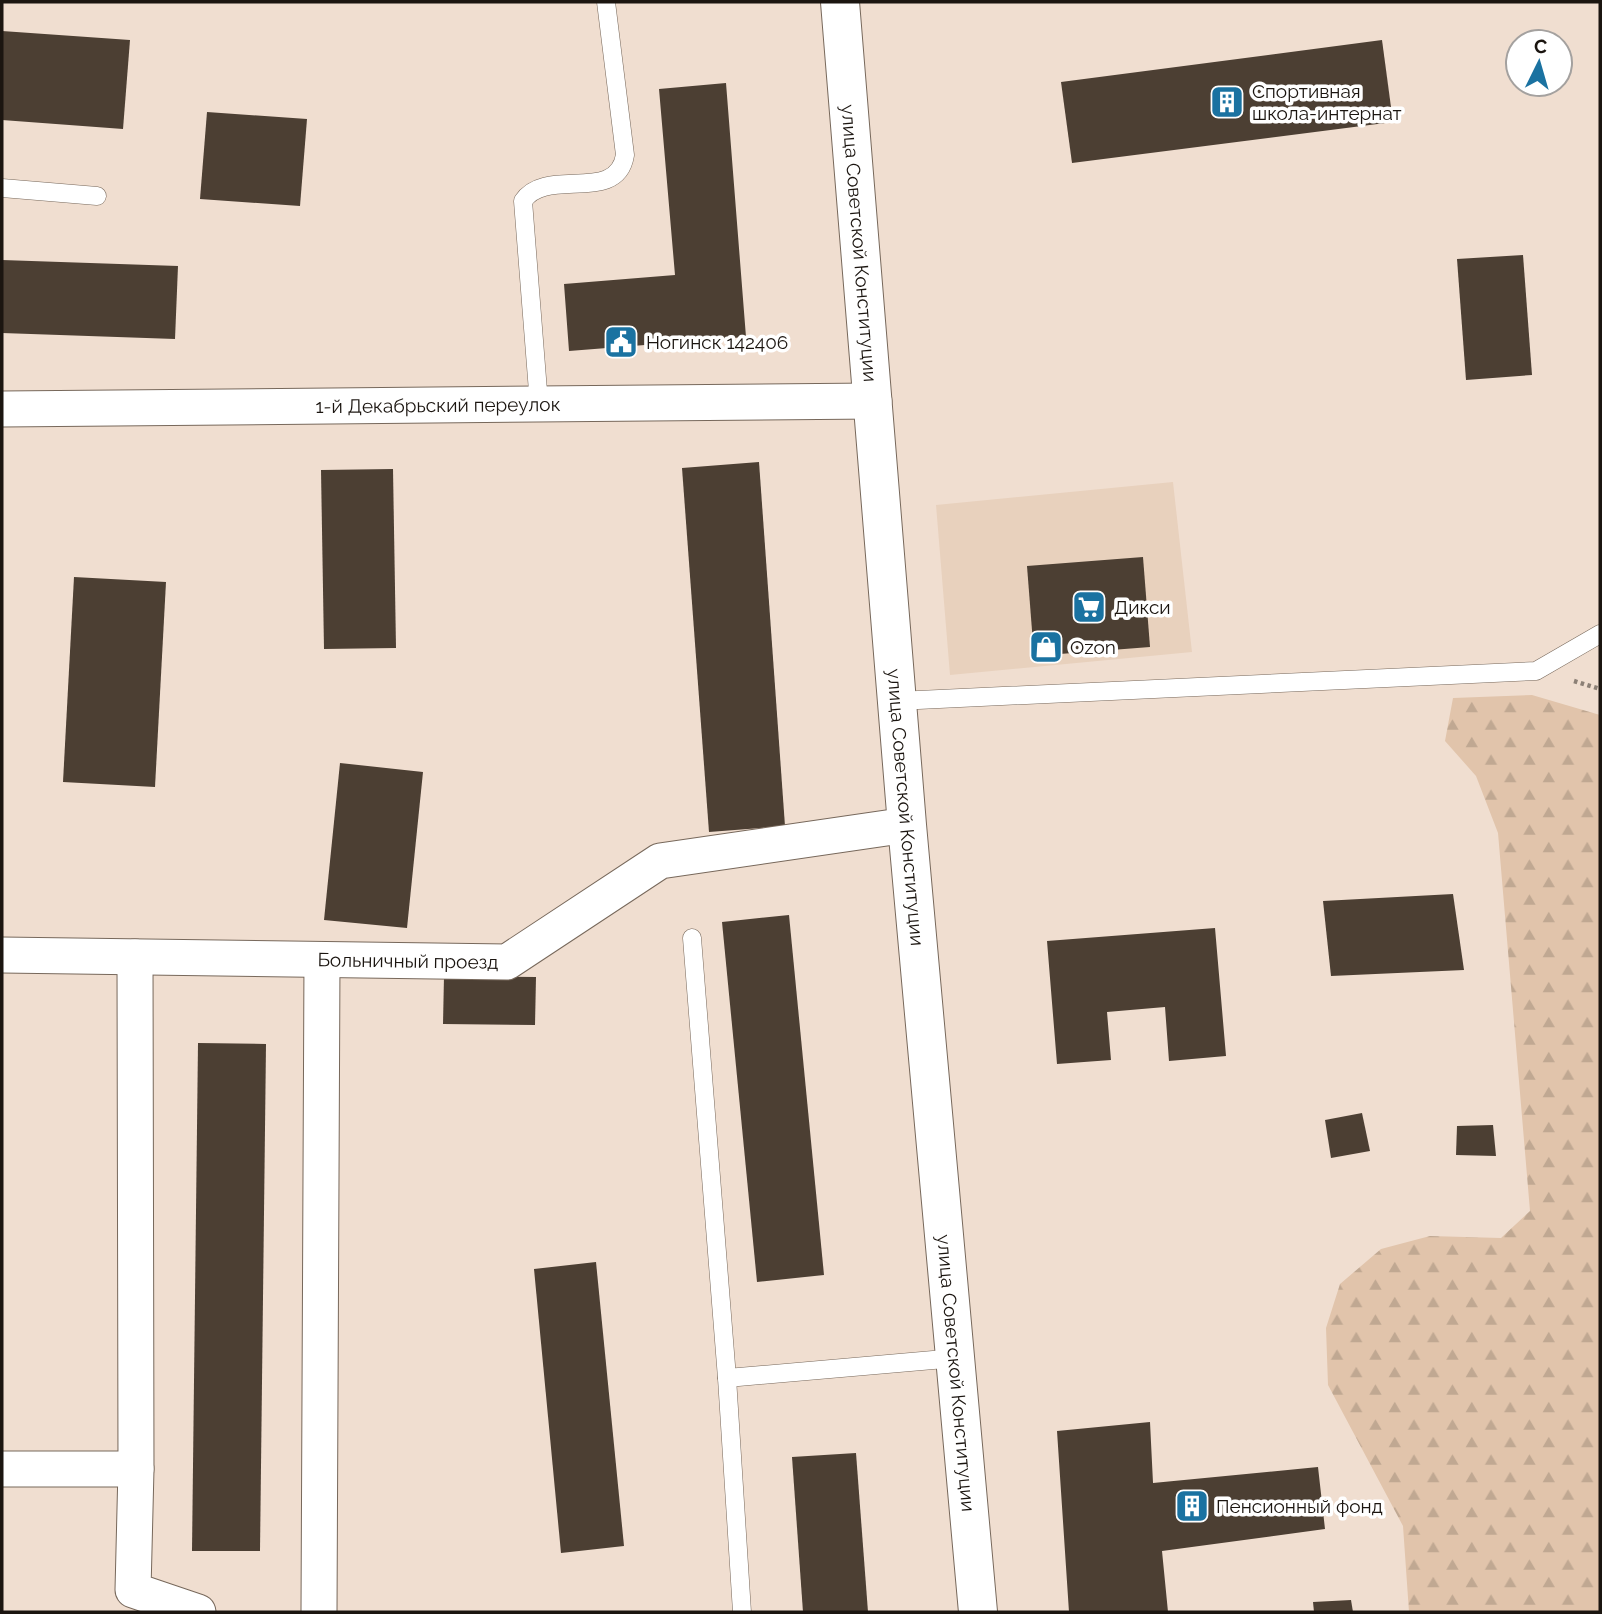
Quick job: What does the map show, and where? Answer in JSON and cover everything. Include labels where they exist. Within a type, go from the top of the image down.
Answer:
[{"type":"street","name":"улица Советской Конституции","points":[[840,2],[907,825],[978,1612]]},
{"type":"street","name":"1-й Декабрьский переулок","points":[[2,409],[874,401]]},
{"type":"street","name":"Больничный проезд","points":[[2,955],[507,962],[660,861],[907,825]]},
{"type":"street","points":[[135,957],[136,1469],[133,1590],[198,1612]]},
{"type":"street","points":[[319,1612],[322,960]]},
{"type":"street","points":[[2,1469],[136,1469]]},
{"type":"lane","points":[[539,404],[523,201],[529,192],[542,187],[606,180],[616,177],[623,169],[625,155],[606,2]]},
{"type":"lane","points":[[2,188],[97,196]]},
{"type":"lane","points":[[897,701],[1535,671],[1600,634]]},
{"type":"lane","points":[[692,939],[727,1378],[742,1612]]},
{"type":"lane","points":[[727,1378],[956,1358]]},
{"type":"shaded area","points":[[1173,482],[1192,652],[950,675],[936,505]]},
{"type":"green space","points":[[1532,695],[1600,715],[1600,1612],[1409,1612],[1403,1526],[1328,1385],[1326,1328],[1340,1284],[1381,1249],[1430,1236],[1501,1238],[1530,1211],[1498,833],[1476,776],[1445,741],[1453,698]]},
{"type":"building","points":[[2,31],[130,40],[123,129],[2,120]]},
{"type":"building","name":"Спортивная школа-интернат","points":[[1382,40],[1393,122],[1072,163],[1061,82]]},
{"type":"building","points":[[726,83],[746,337],[569,351],[564,284],[675,275],[659,89]]},
{"type":"building","points":[[207,112],[307,119],[300,206],[200,199]]},
{"type":"building","points":[[1523,255],[1532,375],[1466,380],[1457,259]]},
{"type":"building","points":[[2,260],[178,266],[175,339],[2,333]]},
{"type":"building","points":[[759,462],[785,826],[709,832],[682,468]]},
{"type":"building","points":[[393,469],[396,648],[324,649],[321,470]]},
{"type":"building","name":"Дикси","points":[[1143,557],[1150,647],[1034,656],[1027,566]]},
{"type":"building","points":[[74,577],[166,582],[155,787],[63,782]]},
{"type":"building","points":[[340,763],[423,772],[407,928],[324,920]]},
{"type":"building","points":[[1453,894],[1464,970],[1331,976],[1323,901]]},
{"type":"building","points":[[789,915],[824,1275],[757,1282],[722,922]]},
{"type":"building","points":[[1215,928],[1226,1056],[1169,1061],[1165,1007],[1107,1012],[1111,1060],[1057,1064],[1047,941]]},
{"type":"building","points":[[444,976],[536,977],[535,1025],[443,1024]]},
{"type":"building","points":[[198,1043],[266,1044],[260,1551],[192,1551]]},
{"type":"building","points":[[1362,1113],[1370,1151],[1331,1158],[1325,1120]]},
{"type":"building","points":[[1493,1125],[1496,1156],[1456,1155],[1457,1126]]},
{"type":"building","points":[[596,1262],[624,1546],[561,1553],[534,1269]]},
{"type":"building","name":"Пенсионный фонд","points":[[1150,1422],[1153,1483],[1318,1467],[1325,1529],[1162,1551],[1168,1612],[1069,1612],[1057,1431]]},
{"type":"building","points":[[856,1453],[868,1612],[803,1612],[792,1457]]},
{"type":"building","points":[[1351,1600],[1353,1612],[1314,1612],[1313,1602]]},
{"type":"place","name":"Спортивная школа-интернат","points":[[1227,102]]},
{"type":"place","name":"Ногинск 142406","points":[[621,342]]},
{"type":"place","name":"Дикси","points":[[1089,607]]},
{"type":"place","name":"Ozon","points":[[1046,647]]},
{"type":"place","name":"Пенсионный фонд","points":[[1192,1506]]}]
